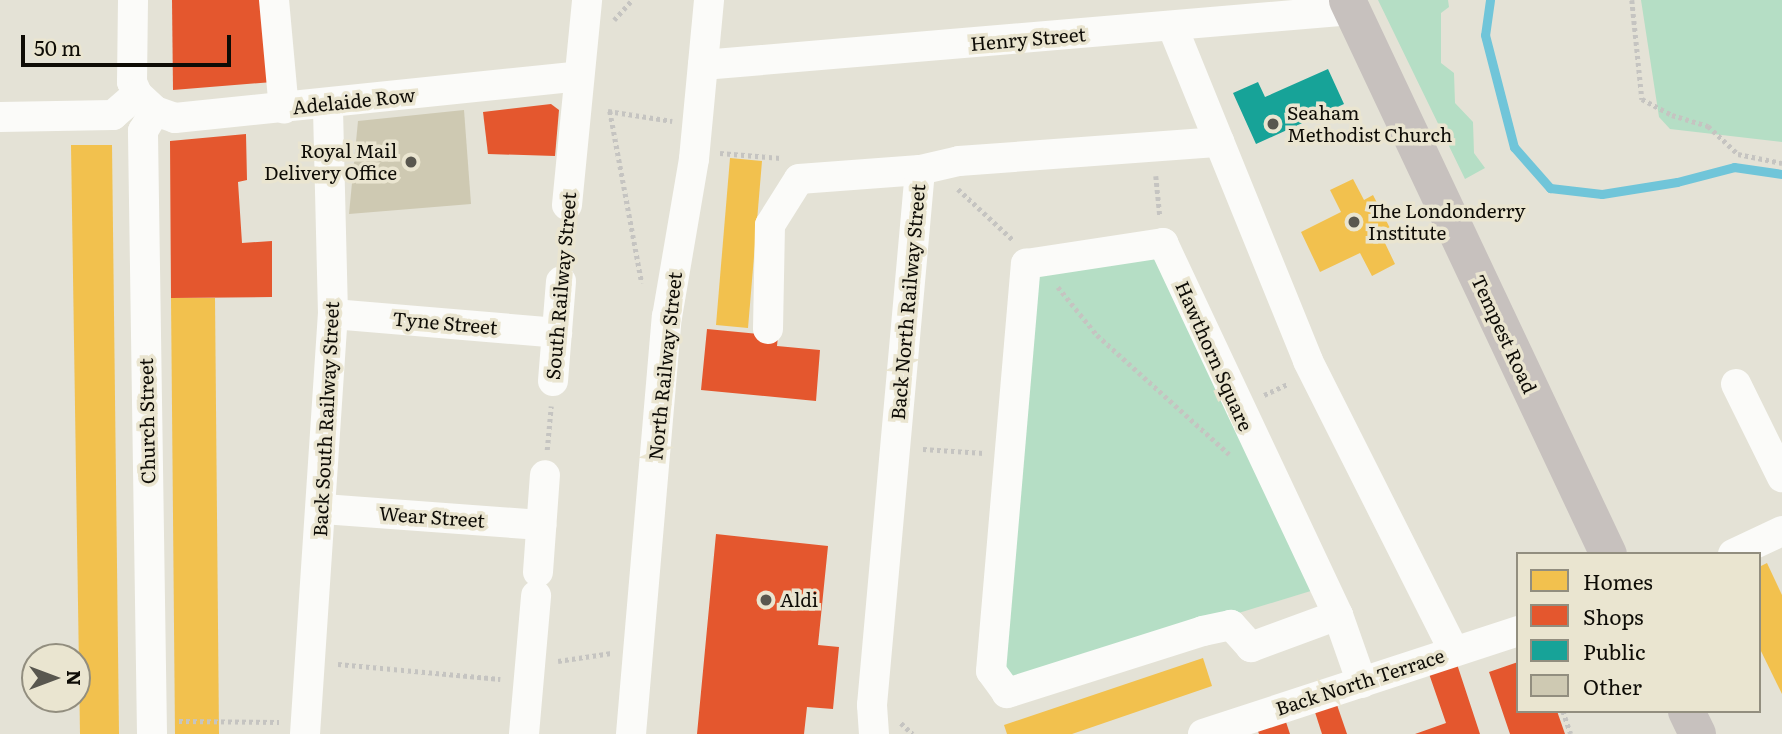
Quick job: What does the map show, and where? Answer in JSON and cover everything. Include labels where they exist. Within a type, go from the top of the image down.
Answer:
[{"type":"main road","name":"Tempest Road","points":[[1350,5],[1607,552]]},
{"type":"main road","points":[[1687,713],[1698,734]]},
{"type":"street","name":"Church Street","points":[[132,0],[132,82],[146,103],[143,131],[152,727]]},
{"type":"street","points":[[274,0],[284,109]]},
{"type":"street","name":"South Railway Street","points":[[567,205],[574,106],[587,0]]},
{"type":"street","name":"North Railway Street","points":[[631,734],[667,317],[694,159],[709,0]]},
{"type":"street","name":"Henry Street","points":[[703,65],[1188,17],[1350,5]]},
{"type":"street","points":[[1188,17],[1219,142],[1314,373],[1454,651]]},
{"type":"street","name":"Adelaide Row","points":[[146,103],[175,118],[284,109],[578,76]]},
{"type":"street","points":[[0,117],[113,115],[146,103]]},
{"type":"street","name":"Back South Railway Street","points":[[306,729],[323,509],[333,314],[328,104]]},
{"type":"street","name":"Back North Railway Street","points":[[874,734],[872,705],[920,170],[958,161],[1219,142]]},
{"type":"street","points":[[768,329],[770,225],[799,179],[920,170]]},
{"type":"street","points":[[1163,243],[1026,264],[991,671],[1007,693],[1203,631],[1230,625],[1251,647],[1338,615]]},
{"type":"street","name":"Hawthorn Square","points":[[1163,243],[1263,464],[1338,615],[1362,683]]},
{"type":"street","name":"South Railway Street","points":[[553,381],[561,281]]},
{"type":"street","name":"Tyne Street","points":[[333,314],[557,333]]},
{"type":"street","points":[[1736,384],[1782,477]]},
{"type":"street","points":[[524,734],[545,475]]},
{"type":"street","name":"Wear Street","points":[[323,509],[541,525]]},
{"type":"street","points":[[1737,552],[1782,531]]},
{"type":"street","name":"Back North Terrace","points":[[1203,734],[1516,632]]},
{"type":"path","points":[[1632,0],[1642,99],[1672,115],[1708,126],[1738,154],[1782,163]]},
{"type":"path","points":[[574,106],[680,123]]},
{"type":"path","points":[[610,111],[644,291]]},
{"type":"path","points":[[1153,147],[1163,243]]},
{"type":"path","points":[[716,153],[783,158],[799,179]]},
{"type":"path","points":[[920,170],[955,186],[1036,261],[1097,334],[1242,465],[1251,470],[1263,464]]},
{"type":"path","name":"South Railway Street","points":[[561,281],[567,205]]},
{"type":"path","points":[[1237,406],[1314,373]]},
{"type":"path","name":"South Railway Street","points":[[545,475],[553,381]]},
{"type":"path","points":[[895,447],[1009,456]]},
{"type":"path","points":[[311,662],[529,675],[601,652],[616,653]]},
{"type":"path","points":[[1564,713],[1571,734]]},
{"type":"path","points":[[152,727],[306,729]]},
{"type":"green space","points":[[1378,0],[1448,0],[1449,7],[1441,13],[1441,63],[1454,73],[1455,103],[1473,122],[1474,153],[1485,168],[1465,179]]},
{"type":"green space","points":[[1641,0],[1782,0],[1782,142],[1670,129],[1659,117]]},
{"type":"green space","points":[[1156,250],[1314,590],[1007,684],[995,672],[1035,274]]},
{"type":"building: Homes","points":[[71,145],[112,145],[119,734],[80,734],[80,713],[91,713],[91,643],[79,643]]},
{"type":"building: Homes","points":[[730,158],[762,161],[748,328],[716,325]]},
{"type":"building: Homes","name":"The Londonderry Institute","points":[[1353,179],[1364,200],[1373,195],[1394,236],[1384,241],[1395,264],[1372,276],[1360,253],[1320,272],[1301,232],[1341,212],[1330,190]]},
{"type":"building: Homes","points":[[171,298],[215,298],[219,734],[175,734]]},
{"type":"building: Homes","points":[[1767,563],[1782,595],[1782,694],[1761,651],[1761,566]]},
{"type":"building: Homes","points":[[1203,658],[1212,686],[1072,734],[1007,734],[1004,725]]},
{"type":"building: Shops","points":[[172,0],[265,0],[273,82],[173,90]]},
{"type":"building: Shops","points":[[551,104],[559,110],[555,156],[488,154],[483,112]]},
{"type":"building: Shops","points":[[246,134],[247,180],[238,182],[242,243],[272,241],[272,297],[171,298],[170,141]]},
{"type":"building: Shops","points":[[707,329],[778,336],[777,346],[820,350],[816,401],[701,390]]},
{"type":"building: Shops","name":"Aldi","points":[[716,534],[828,546],[818,645],[839,647],[833,709],[807,707],[804,734],[697,734]]},
{"type":"building: Shops","points":[[1455,658],[1480,734],[1415,734],[1446,723],[1427,668]]},
{"type":"building: Shops","points":[[1516,663],[1516,713],[1558,713],[1565,734],[1510,734],[1489,672]]},
{"type":"building: Shops","points":[[1335,699],[1347,734],[1322,734],[1313,706]]},
{"type":"building: Shops","points":[[1284,716],[1290,734],[1259,734],[1256,726]]},
{"type":"building: Public","name":"Seaham Methodist Church","points":[[1328,69],[1344,104],[1256,144],[1233,93],[1258,82],[1265,97]]},
{"type":"building: Other","name":"Royal Mail Delivery Office","points":[[464,110],[471,204],[349,214],[358,121]]},
{"type":"waterway","points":[[1490,0],[1485,35],[1514,147],[1550,188],[1602,194],[1677,182],[1734,167],[1782,174]]},
{"type":"place","name":"Seaham Methodist Church","points":[[1273,124]]},
{"type":"place","name":"Royal Mail Delivery Office","points":[[411,162]]},
{"type":"place","name":"The Londonderry Institute","points":[[1354,222]]},
{"type":"place","name":"Aldi","points":[[766,600]]}]
